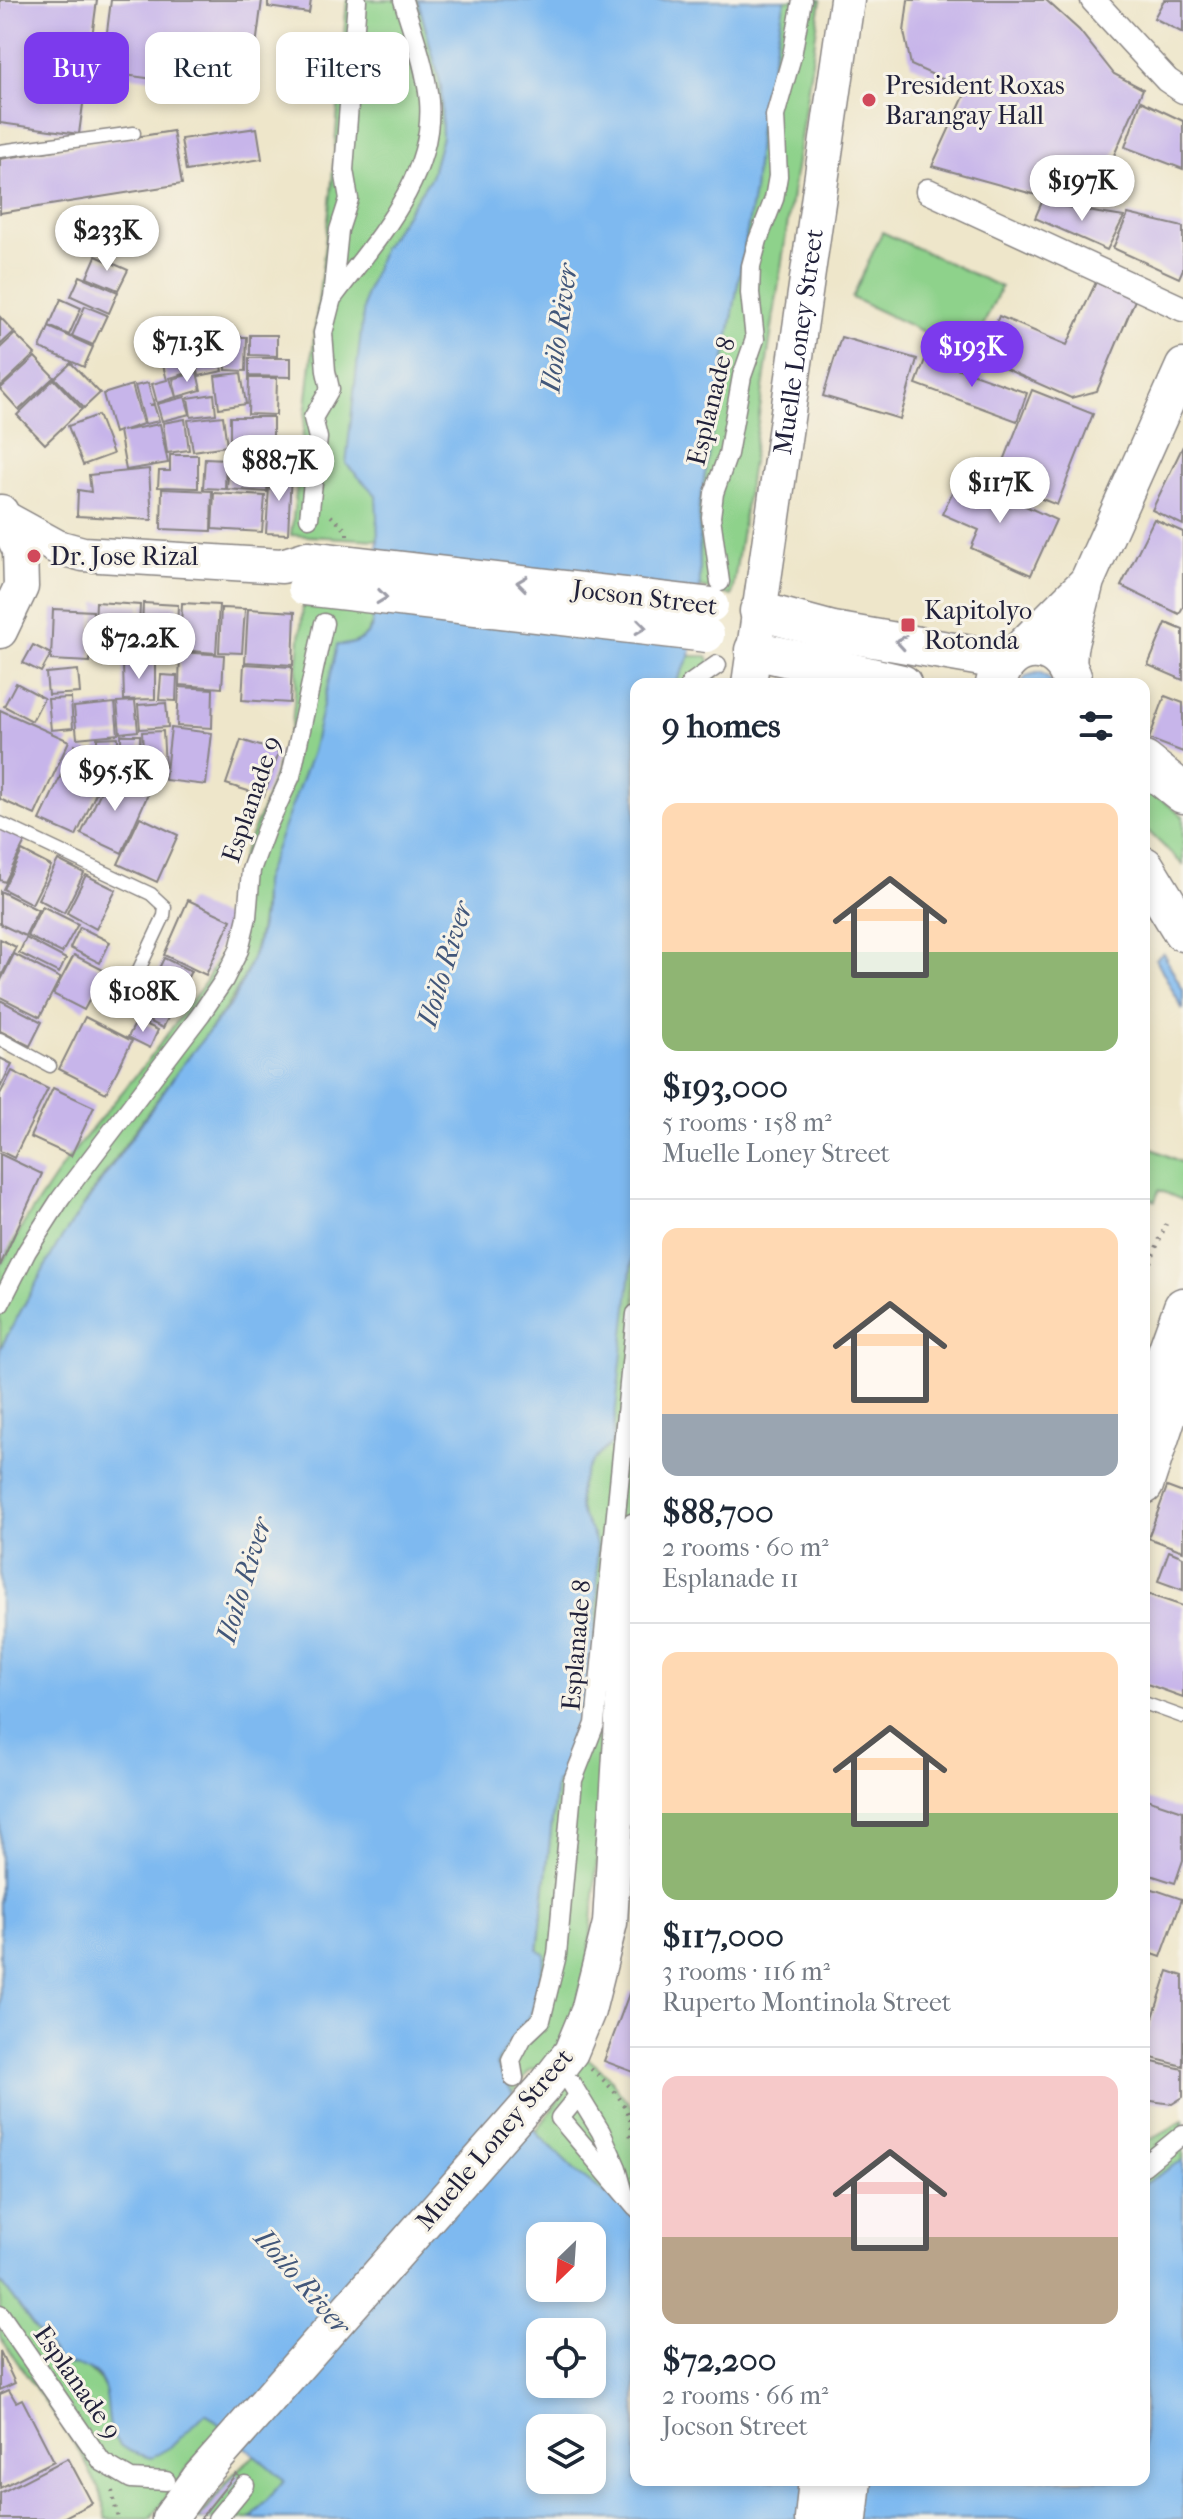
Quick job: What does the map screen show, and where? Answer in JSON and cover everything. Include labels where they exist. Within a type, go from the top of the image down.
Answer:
[{"type":"highway","points":[[1005,667],[1025,650],[1038,649],[1061,659],[1071,678]]},
{"type":"highway","points":[[1159,771],[1183,793]]},
{"type":"highway","points":[[1150,851],[1183,882]]},
{"type":"highway","points":[[1150,879],[1183,931]]},
{"type":"main road","name":"Muelle Loney Street","points":[[751,667],[847,0]]},
{"type":"main road","points":[[1072,678],[1070,648],[1087,581],[1183,366]]},
{"type":"main road","name":"Jocson Street","points":[[3,515],[57,547],[83,554],[298,571],[713,622],[759,611],[833,631],[1005,667]]},
{"type":"main road","points":[[0,631],[21,587],[20,550],[3,515]]},
{"type":"main road","points":[[21,587],[83,554]]},
{"type":"main road","points":[[1005,667],[1087,581]]},
{"type":"main road","name":"Jocson Street","points":[[713,622],[751,667],[849,678]]},
{"type":"main road","points":[[1150,1455],[1183,1307]]},
{"type":"main road","name":"Muelle Loney Street","points":[[169,2519],[182,2480],[571,2052],[588,2011],[610,1923],[630,1706]]},
{"type":"main road","points":[[814,2519],[817,2486]]},
{"type":"main road","points":[[848,2519],[851,2486]]},
{"type":"street","points":[[309,518],[318,438],[313,418],[330,389],[323,333],[332,298],[339,230],[349,199],[344,170],[357,0]]},
{"type":"street","points":[[332,298],[409,190],[423,157],[429,128],[429,101],[424,71],[403,0]]},
{"type":"street","name":"Esplanade 8","points":[[713,622],[711,517],[714,493],[728,454],[742,376],[755,339],[750,293],[751,266],[774,199],[778,176],[775,116],[792,56],[802,0]]},
{"type":"street","points":[[1093,0],[1167,80],[1183,91]]},
{"type":"street","points":[[928,191],[1183,309]]},
{"type":"street","points":[[692,678],[713,622]]},
{"type":"street","name":"Esplanade 9","points":[[0,1304],[27,1251],[61,1198],[201,1014],[224,980],[239,950],[247,917],[251,870],[291,776],[324,623]]},
{"type":"street","name":"Esplanade 8","points":[[630,1374],[595,1724],[573,1780],[557,1955],[541,2020],[523,2037],[560,2118],[630,2201]]},
{"type":"street","points":[[543,2081],[601,2132],[630,2200]]},
{"type":"street","points":[[1150,2161],[1183,2134]]},
{"type":"street","name":"Esplanade 9","points":[[0,2314],[102,2462],[131,2479],[182,2480]]},
{"type":"street","points":[[217,2519],[245,2485]]},
{"type":"lane","points":[[0,151],[134,133]]},
{"type":"lane","points":[[0,823],[151,894],[165,907],[164,916],[120,1010]]},
{"type":"lane","points":[[0,1039],[50,1066]]},
{"type":"lane","points":[[1150,1705],[1183,1717]]},
{"type":"path","points":[[1150,1263],[1166,1224]]},
{"type":"green space","points":[[347,0],[418,0],[441,86],[442,137],[431,177],[383,248],[378,540],[291,535],[338,104],[409,104],[409,32],[344,32]]},
{"type":"green space","points":[[785,0],[821,0],[732,596],[700,587],[699,508],[754,191],[759,127]]},
{"type":"green space","points":[[882,232],[1001,287],[970,354],[852,298]]},
{"type":"green space","points":[[303,606],[374,615],[370,629],[363,638],[338,646],[354,667],[263,882],[262,912],[251,961],[229,1002],[86,1201],[0,1349],[0,1267],[24,1223],[65,1162],[146,1063],[206,981],[225,945],[234,920],[232,900],[242,856],[263,808],[292,724]]},
{"type":"green space","points":[[690,656],[707,656],[717,678],[678,678]]},
{"type":"green space","points":[[1150,791],[1183,816],[1183,865],[1150,833]]},
{"type":"green space","points":[[1150,1148],[1183,1163],[1182,1200],[1159,1190],[1155,1201],[1150,1199]]},
{"type":"green space","points":[[630,1172],[630,1515],[589,1958],[570,2028],[542,2068],[530,2070],[512,2094],[496,2065],[532,2013],[556,1782],[594,1538],[581,1512],[580,1487],[590,1464],[612,1444]]},
{"type":"green space","points":[[583,2054],[606,2074],[630,2105],[630,2212],[578,2173],[536,2132],[562,2095]]},
{"type":"green space","points":[[1183,2121],[1183,2190],[1150,2212],[1150,2140]]},
{"type":"green space","points":[[0,2281],[57,2359],[62,2343],[106,2391],[184,2382],[223,2427],[187,2468],[151,2519],[107,2519],[101,2494],[82,2455],[0,2337]]},
{"type":"green space","points":[[255,2455],[285,2480],[251,2519],[198,2519],[236,2471]]},
{"type":"water","name":"Iloilo River","points":[[418,0],[785,0],[759,127],[754,191],[699,508],[700,587],[690,656],[678,678],[630,678],[630,1280],[612,1444],[588,1468],[579,1496],[580,1510],[597,1550],[594,1647],[580,1728],[564,1779],[556,1783],[538,1950],[545,1954],[532,2013],[496,2065],[536,2132],[578,2173],[630,2212],[630,2486],[1150,2486],[1150,2180],[1183,2160],[1183,2519],[251,2519],[284,2480],[206,2413],[172,2446],[151,2458],[121,2446],[113,2436],[103,2384],[96,2374],[82,2367],[61,2364],[0,2281],[0,1349],[57,1245],[180,1068],[233,1001],[257,945],[263,914],[263,882],[312,752],[337,645],[358,642],[372,626],[378,540],[376,495],[346,464],[365,296],[383,248],[431,177],[442,137],[441,86]]},
{"type":"water","points":[[1040,672],[1049,678],[1025,678]]},
{"type":"water","points":[[1163,953],[1183,990],[1183,1010],[1156,959]]},
{"type":"building","points":[[0,0],[97,0],[93,32],[24,32],[24,104],[83,104],[79,134],[0,123]]},
{"type":"building","points":[[111,0],[262,0],[258,32],[145,32],[145,78],[129,76],[129,32],[107,32]]},
{"type":"building","points":[[268,0],[311,0],[309,13],[268,7]]},
{"type":"building","points":[[908,0],[1046,0],[1079,30],[1114,74],[1143,89],[1090,210],[932,166],[967,90],[911,65],[904,32]]},
{"type":"building","points":[[1164,0],[1183,0],[1183,33],[1154,18]]},
{"type":"building","points":[[1141,101],[1183,121],[1183,169],[1125,147]]},
{"type":"building","points":[[257,128],[262,159],[186,171],[181,139]]},
{"type":"building","points":[[173,131],[182,184],[0,213],[0,159]]},
{"type":"building","points":[[1042,202],[1124,217],[1107,250],[1035,218]]},
{"type":"building","points":[[1128,214],[1183,227],[1183,269],[1179,278],[1113,248]]},
{"type":"building","points":[[96,256],[128,270],[118,290],[87,277]]},
{"type":"building","points":[[80,276],[118,292],[109,313],[71,296]]},
{"type":"building","points":[[1096,282],[1135,300],[1097,391],[1071,398],[981,358],[999,316],[1067,345]]},
{"type":"building","points":[[61,299],[81,308],[69,335],[49,326]]},
{"type":"building","points":[[85,306],[107,315],[93,345],[72,336]]},
{"type":"building","points":[[0,317],[14,332],[0,345]]},
{"type":"building","points":[[49,327],[93,347],[84,367],[40,348]]},
{"type":"building","points":[[15,334],[35,354],[0,387],[0,348]]},
{"type":"building","points":[[215,334],[223,371],[199,376],[191,339]]},
{"type":"building","points":[[250,335],[277,335],[277,356],[250,355]]},
{"type":"building","points":[[226,337],[247,337],[246,371],[226,370]]},
{"type":"building","points":[[841,337],[917,359],[900,419],[823,396]]},
{"type":"building","points":[[187,340],[195,371],[170,378],[176,397],[157,403],[152,384],[167,380],[158,347]]},
{"type":"building","points":[[35,357],[54,377],[19,410],[0,389]]},
{"type":"building","points":[[926,357],[1027,393],[1017,421],[916,384]]},
{"type":"building","points":[[249,358],[291,358],[291,377],[249,376]]},
{"type":"building","points":[[71,363],[100,393],[84,408],[55,378]]},
{"type":"building","points":[[197,372],[201,390],[177,397],[173,379]]},
{"type":"building","points":[[241,373],[246,404],[219,408],[215,376]]},
{"type":"building","points":[[249,378],[277,378],[276,415],[248,414]]},
{"type":"building","points":[[54,379],[82,409],[45,444],[17,415]]},
{"type":"building","points":[[148,383],[154,404],[149,405],[154,405],[159,421],[145,424],[135,386]]},
{"type":"building","points":[[132,385],[143,424],[122,431],[160,424],[168,463],[126,470],[119,431],[114,433],[103,394]]},
{"type":"building","points":[[1032,390],[1093,414],[1057,505],[996,481]]},
{"type":"building","points":[[214,394],[216,414],[191,417],[188,398]]},
{"type":"building","points":[[185,397],[190,414],[162,421],[157,404]]},
{"type":"building","points":[[98,415],[113,454],[83,465],[68,426]]},
{"type":"building","points":[[223,416],[227,446],[193,451],[188,420]]},
{"type":"building","points":[[230,417],[273,417],[273,447],[230,446]]},
{"type":"building","points":[[185,419],[189,450],[167,453],[163,423]]},
{"type":"building","points":[[1183,446],[1183,525],[1152,510]]},
{"type":"building","points":[[229,454],[269,457],[267,492],[227,489]]},
{"type":"building","points":[[170,455],[198,455],[198,488],[158,487],[159,471],[170,471]]},
{"type":"building","points":[[205,458],[226,459],[225,489],[203,488]]},
{"type":"building","points":[[149,469],[152,520],[77,516],[78,490],[91,492],[89,475]]},
{"type":"building","points":[[270,472],[291,473],[288,534],[266,533]]},
{"type":"building","points":[[960,476],[1056,520],[1031,575],[971,548],[979,530],[942,514]]},
{"type":"building","points":[[162,489],[212,491],[211,531],[161,529]]},
{"type":"building","points":[[214,493],[265,496],[262,532],[212,529]]},
{"type":"building","points":[[1154,519],[1183,532],[1183,607],[1179,614],[1121,586]]},
{"type":"building","points":[[96,602],[140,605],[138,647],[94,644]]},
{"type":"building","points":[[143,603],[178,605],[176,655],[141,653]]},
{"type":"building","points":[[182,603],[219,605],[216,653],[180,650]]},
{"type":"building","points":[[221,608],[245,609],[242,653],[219,652]]},
{"type":"building","points":[[53,609],[93,611],[90,662],[51,660]]},
{"type":"building","points":[[248,609],[295,612],[293,665],[245,662]]},
{"type":"building","points":[[1166,623],[1183,630],[1183,680],[1148,665]]},
{"type":"building","points":[[33,645],[51,654],[41,672],[23,663]]},
{"type":"building","points":[[180,652],[224,655],[222,688],[179,685]]},
{"type":"building","points":[[155,663],[155,699],[124,700],[123,664]]},
{"type":"building","points":[[244,664],[292,667],[290,703],[242,700]]},
{"type":"building","points":[[78,670],[80,693],[48,695],[46,673]]},
{"type":"building","points":[[161,675],[177,676],[176,701],[159,700]]},
{"type":"building","points":[[16,683],[44,698],[32,721],[4,706]]},
{"type":"building","points":[[179,687],[213,689],[212,728],[177,726]]},
{"type":"building","points":[[1165,696],[1183,703],[1183,752],[1150,739]]},
{"type":"building","points":[[71,698],[73,728],[51,730],[48,699]]},
{"type":"building","points":[[135,701],[138,731],[120,733],[117,702]]},
{"type":"building","points":[[115,703],[118,734],[77,738],[74,707]]},
{"type":"building","points":[[166,703],[168,727],[140,729],[138,705]]},
{"type":"building","points":[[0,710],[69,741],[35,815],[0,799]]},
{"type":"building","points":[[171,728],[212,733],[206,785],[165,780]]},
{"type":"building","points":[[163,731],[165,767],[144,767],[142,732]]},
{"type":"building","points":[[121,735],[140,735],[140,773],[121,773]]},
{"type":"building","points":[[118,737],[118,751],[97,752],[97,738]]},
{"type":"building","points":[[241,740],[279,752],[264,796],[226,784]]},
{"type":"building","points":[[75,745],[111,761],[76,836],[40,820]]},
{"type":"building","points":[[109,774],[149,792],[122,853],[81,834]]},
{"type":"building","points":[[140,817],[178,835],[157,882],[118,864]]},
{"type":"building","points":[[0,827],[26,840],[5,882],[0,880]]},
{"type":"building","points":[[22,851],[51,866],[32,904],[3,889]]},
{"type":"building","points":[[58,860],[84,873],[64,913],[38,899]]},
{"type":"building","points":[[86,875],[116,890],[96,929],[67,913]]},
{"type":"building","points":[[0,891],[38,910],[25,936],[0,924]]},
{"type":"building","points":[[188,900],[231,920],[206,975],[164,955]]},
{"type":"building","points":[[42,906],[78,924],[62,953],[27,936]]},
{"type":"building","points":[[80,927],[110,942],[100,963],[70,948]]},
{"type":"building","points":[[26,938],[66,959],[59,973],[19,953]]},
{"type":"building","points":[[0,939],[16,947],[0,979]]},
{"type":"building","points":[[14,954],[60,978],[40,1017],[0,997],[0,982]]},
{"type":"building","points":[[74,955],[105,971],[84,1010],[53,994]]},
{"type":"building","points":[[164,958],[191,971],[163,1028],[136,1015]]},
{"type":"building","points":[[0,1000],[42,1022],[30,1046],[0,1031]]},
{"type":"building","points":[[85,1017],[132,1041],[106,1093],[59,1069]]},
{"type":"building","points":[[137,1020],[158,1030],[150,1048],[128,1037]]},
{"type":"building","points":[[0,1058],[12,1064],[0,1088]]},
{"type":"building","points":[[12,1071],[48,1089],[14,1158],[0,1151],[0,1094]]},
{"type":"building","points":[[53,1088],[94,1107],[71,1156],[30,1137]]},
{"type":"building","points":[[0,1154],[42,1174],[0,1266]]},
{"type":"building","points":[[1167,1487],[1183,1493],[1183,1551],[1150,1539]]},
{"type":"building","points":[[1169,1551],[1183,1557],[1183,1590],[1158,1581]]},
{"type":"building","points":[[1150,1595],[1183,1606],[1183,1697],[1150,1685]]},
{"type":"building","points":[[1150,1800],[1183,1811],[1183,1860],[1175,1883],[1150,1875]]},
{"type":"building","points":[[1150,1888],[1182,1899],[1161,1957],[1150,1953]]},
{"type":"building","points":[[1168,1971],[1183,1976],[1183,2066],[1150,2058],[1150,2027]]},
{"type":"building","points":[[630,1991],[630,2071],[604,2061]]},
{"type":"building","points":[[1150,2061],[1183,2069],[1183,2097],[1172,2104],[1150,2101]]},
{"type":"building","points":[[0,2351],[15,2383],[0,2390]]},
{"type":"building","points":[[9,2390],[16,2402],[22,2399],[54,2461],[0,2488],[0,2394]]},
{"type":"building","points":[[68,2458],[92,2503],[61,2519],[0,2519],[0,2493]]},
{"type":"building","points":[[236,2474],[240,2477],[208,2519],[200,2519]]},
{"type":"place","name":"President Roxas Barangay Hall","points":[[869,100]]},
{"type":"place","name":"Dr. Jose Rizal","points":[[34,556]]},
{"type":"place","name":"Kapitolyo Rotonda","points":[[908,625]]}]
